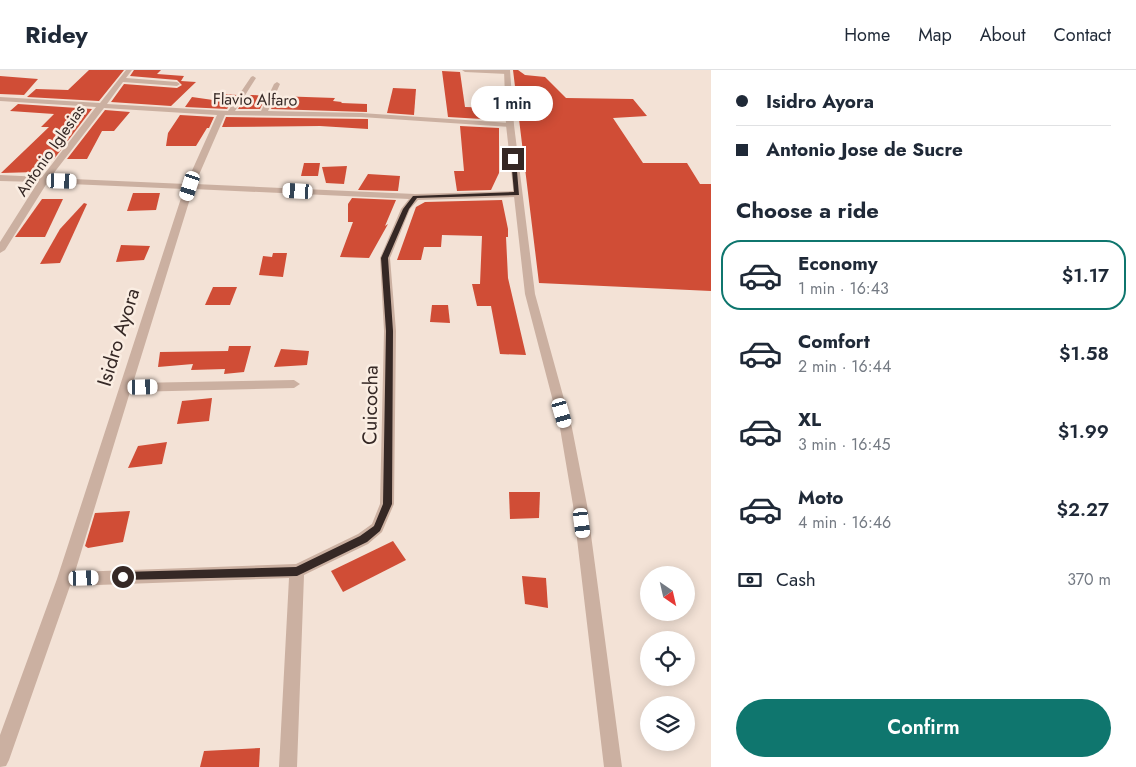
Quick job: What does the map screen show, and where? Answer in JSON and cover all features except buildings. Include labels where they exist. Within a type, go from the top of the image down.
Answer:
[{"type":"street","name":"Antonio Iglesias","points":[[0,250],[44,180],[100,105],[129,70]]},
{"type":"street","points":[[465,70],[507,71],[517,194],[530,294],[566,428],[580,505],[613,767]]},
{"type":"street","name":"Isidro Ayora","points":[[0,760],[65,578],[124,388],[190,186],[226,113],[253,78]]},
{"type":"street","points":[[121,80],[177,84]]},
{"type":"street","points":[[263,114],[277,84]]},
{"type":"street","name":"Flavio Alfaro","points":[[0,100],[226,113],[361,115],[510,125]]},
{"type":"street","points":[[0,178],[415,197],[517,194]]},
{"type":"street","name":"Cuicocha","points":[[297,571],[363,539],[377,528],[387,504],[390,331],[385,258],[406,209],[415,197]]},
{"type":"street","points":[[124,388],[294,384]]},
{"type":"street","points":[[65,578],[297,571],[288,767]]},
{"type":"route","points":[[123,577],[297,571],[363,539],[377,528],[387,504],[390,331],[385,258],[406,209],[415,197],[517,194],[513,159]]}]
